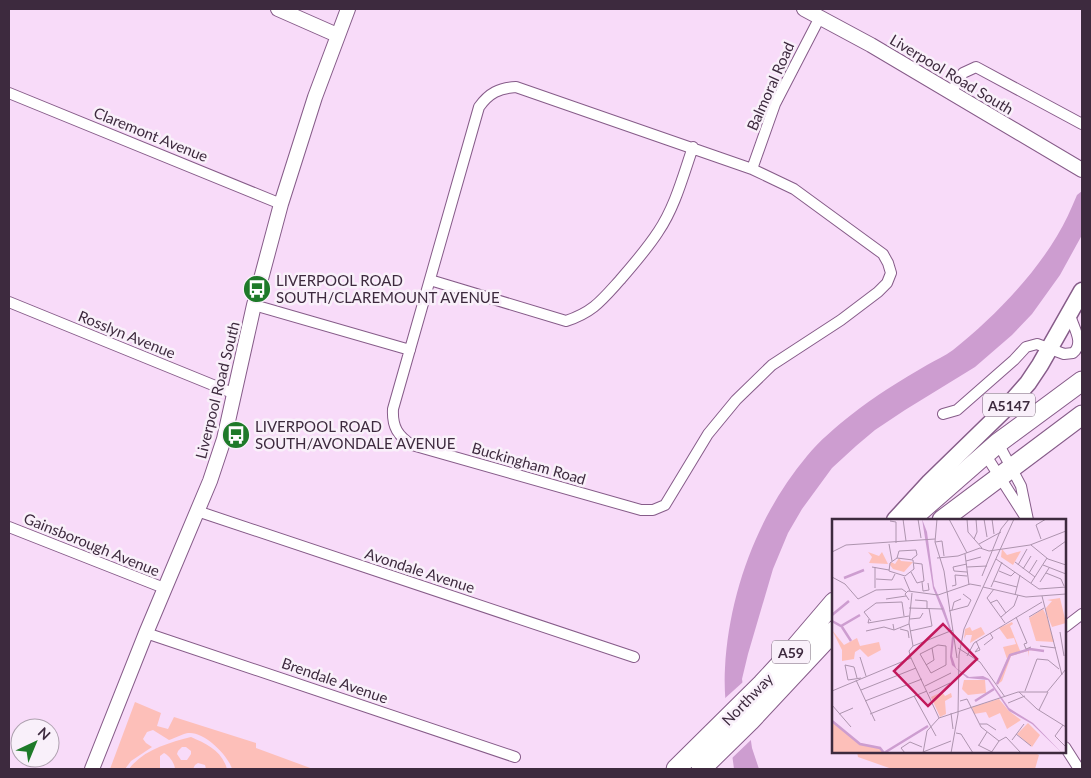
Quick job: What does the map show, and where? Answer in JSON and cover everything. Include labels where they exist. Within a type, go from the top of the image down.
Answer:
[{"type":"highway","points":[[943,519],[997,461],[1082,381]]},
{"type":"highway","points":[[911,519],[944,490],[1082,415]]},
{"type":"highway","name":"Northway","points":[[676,769],[787,657],[832,604]]},
{"type":"highway","name":"Northway","points":[[701,769],[750,721],[832,632]]},
{"type":"main road","name":"A5147","points":[[896,519],[930,482],[1017,396],[1040,365],[1082,292]]},
{"type":"street","points":[[278,9],[337,35]]},
{"type":"street","name":"Liverpool Road South","points":[[92,769],[164,588],[210,481],[224,439],[254,305],[281,204],[312,105],[348,9]]},
{"type":"street","name":"Liverpool Road South","points":[[804,9],[820,16],[1082,170]]},
{"type":"street","name":"Balmoral Road","points":[[752,169],[776,104],[820,16]]},
{"type":"street","points":[[951,92],[963,73],[976,68],[1082,124]]},
{"type":"street","name":"Buckingham Road","points":[[516,87],[752,169],[794,189],[876,248],[883,254],[891,273],[887,283],[878,292],[841,320],[772,365],[736,400],[708,434],[665,505],[653,510],[641,510],[412,445],[402,439],[395,429],[392,420],[393,409],[479,107],[486,97],[505,88],[516,87]]},
{"type":"street","name":"Claremont Avenue","points":[[9,93],[281,204]]},
{"type":"street","points":[[430,280],[566,321],[582,316],[595,307],[641,256],[659,231],[674,200],[693,147]]},
{"type":"street","name":"Rosslyn Avenue","points":[[9,302],[235,394]]},
{"type":"street","points":[[254,305],[410,350]]},
{"type":"street","points":[[943,414],[957,410],[1014,360],[1026,347],[1036,344],[1064,354],[1076,351],[1079,339],[1070,315]]},
{"type":"street","points":[[997,461],[1027,519]]},
{"type":"street","points":[[997,461],[1021,486],[1028,519]]},
{"type":"street","name":"Avondale Avenue","points":[[197,511],[634,658]]},
{"type":"street","name":"Gainsborough Avenue","points":[[9,527],[164,588]]},
{"type":"street","points":[[1066,626],[1082,614]]},
{"type":"street","name":"Brendale Avenue","points":[[146,633],[515,757]]},
{"type":"street","points":[[1066,749],[1079,769]]},
{"type":"shaded area","points":[[1082,191],[1082,235],[1060,275],[1032,314],[1012,335],[975,367],[905,410],[875,430],[856,446],[832,468],[802,509],[788,533],[773,569],[742,679],[752,748],[759,769],[734,769],[725,693],[728,640],[740,583],[749,556],[774,503],[807,456],[834,429],[879,395],[953,350],[1010,298],[1047,252],[1063,226],[1077,195]]},
{"type":"shaded area","points":[[135,702],[161,713],[157,726],[168,729],[174,717],[256,743],[256,748],[313,769],[232,769],[221,751],[201,736],[188,733],[169,740],[153,730],[147,732],[143,739],[152,747],[131,761],[125,769],[110,769]]},
{"type":"shaded area","points":[[191,737],[208,745],[218,753],[222,757],[227,769],[206,769],[205,765],[198,763],[193,769],[175,769],[171,760],[164,753],[160,756],[160,769],[129,769],[149,752]],"holes":[[[182,747],[186,747],[191,751],[191,754],[187,760],[181,760],[177,754],[178,751]]]},
{"type":"shaded area","points":[[857,753],[1035,753],[1039,755],[1035,769],[892,769],[858,757]]},
{"type":"pier","points":[[743,682],[753,738],[730,760],[723,700]]},
{"type":"place","name":"LIVERPOOL ROAD SOUTH/CLAREMOUNT AVENUE","points":[[257,289]]},
{"type":"place","name":"LIVERPOOL ROAD SOUTH/AVONDALE AVENUE","points":[[236,435]]}]
